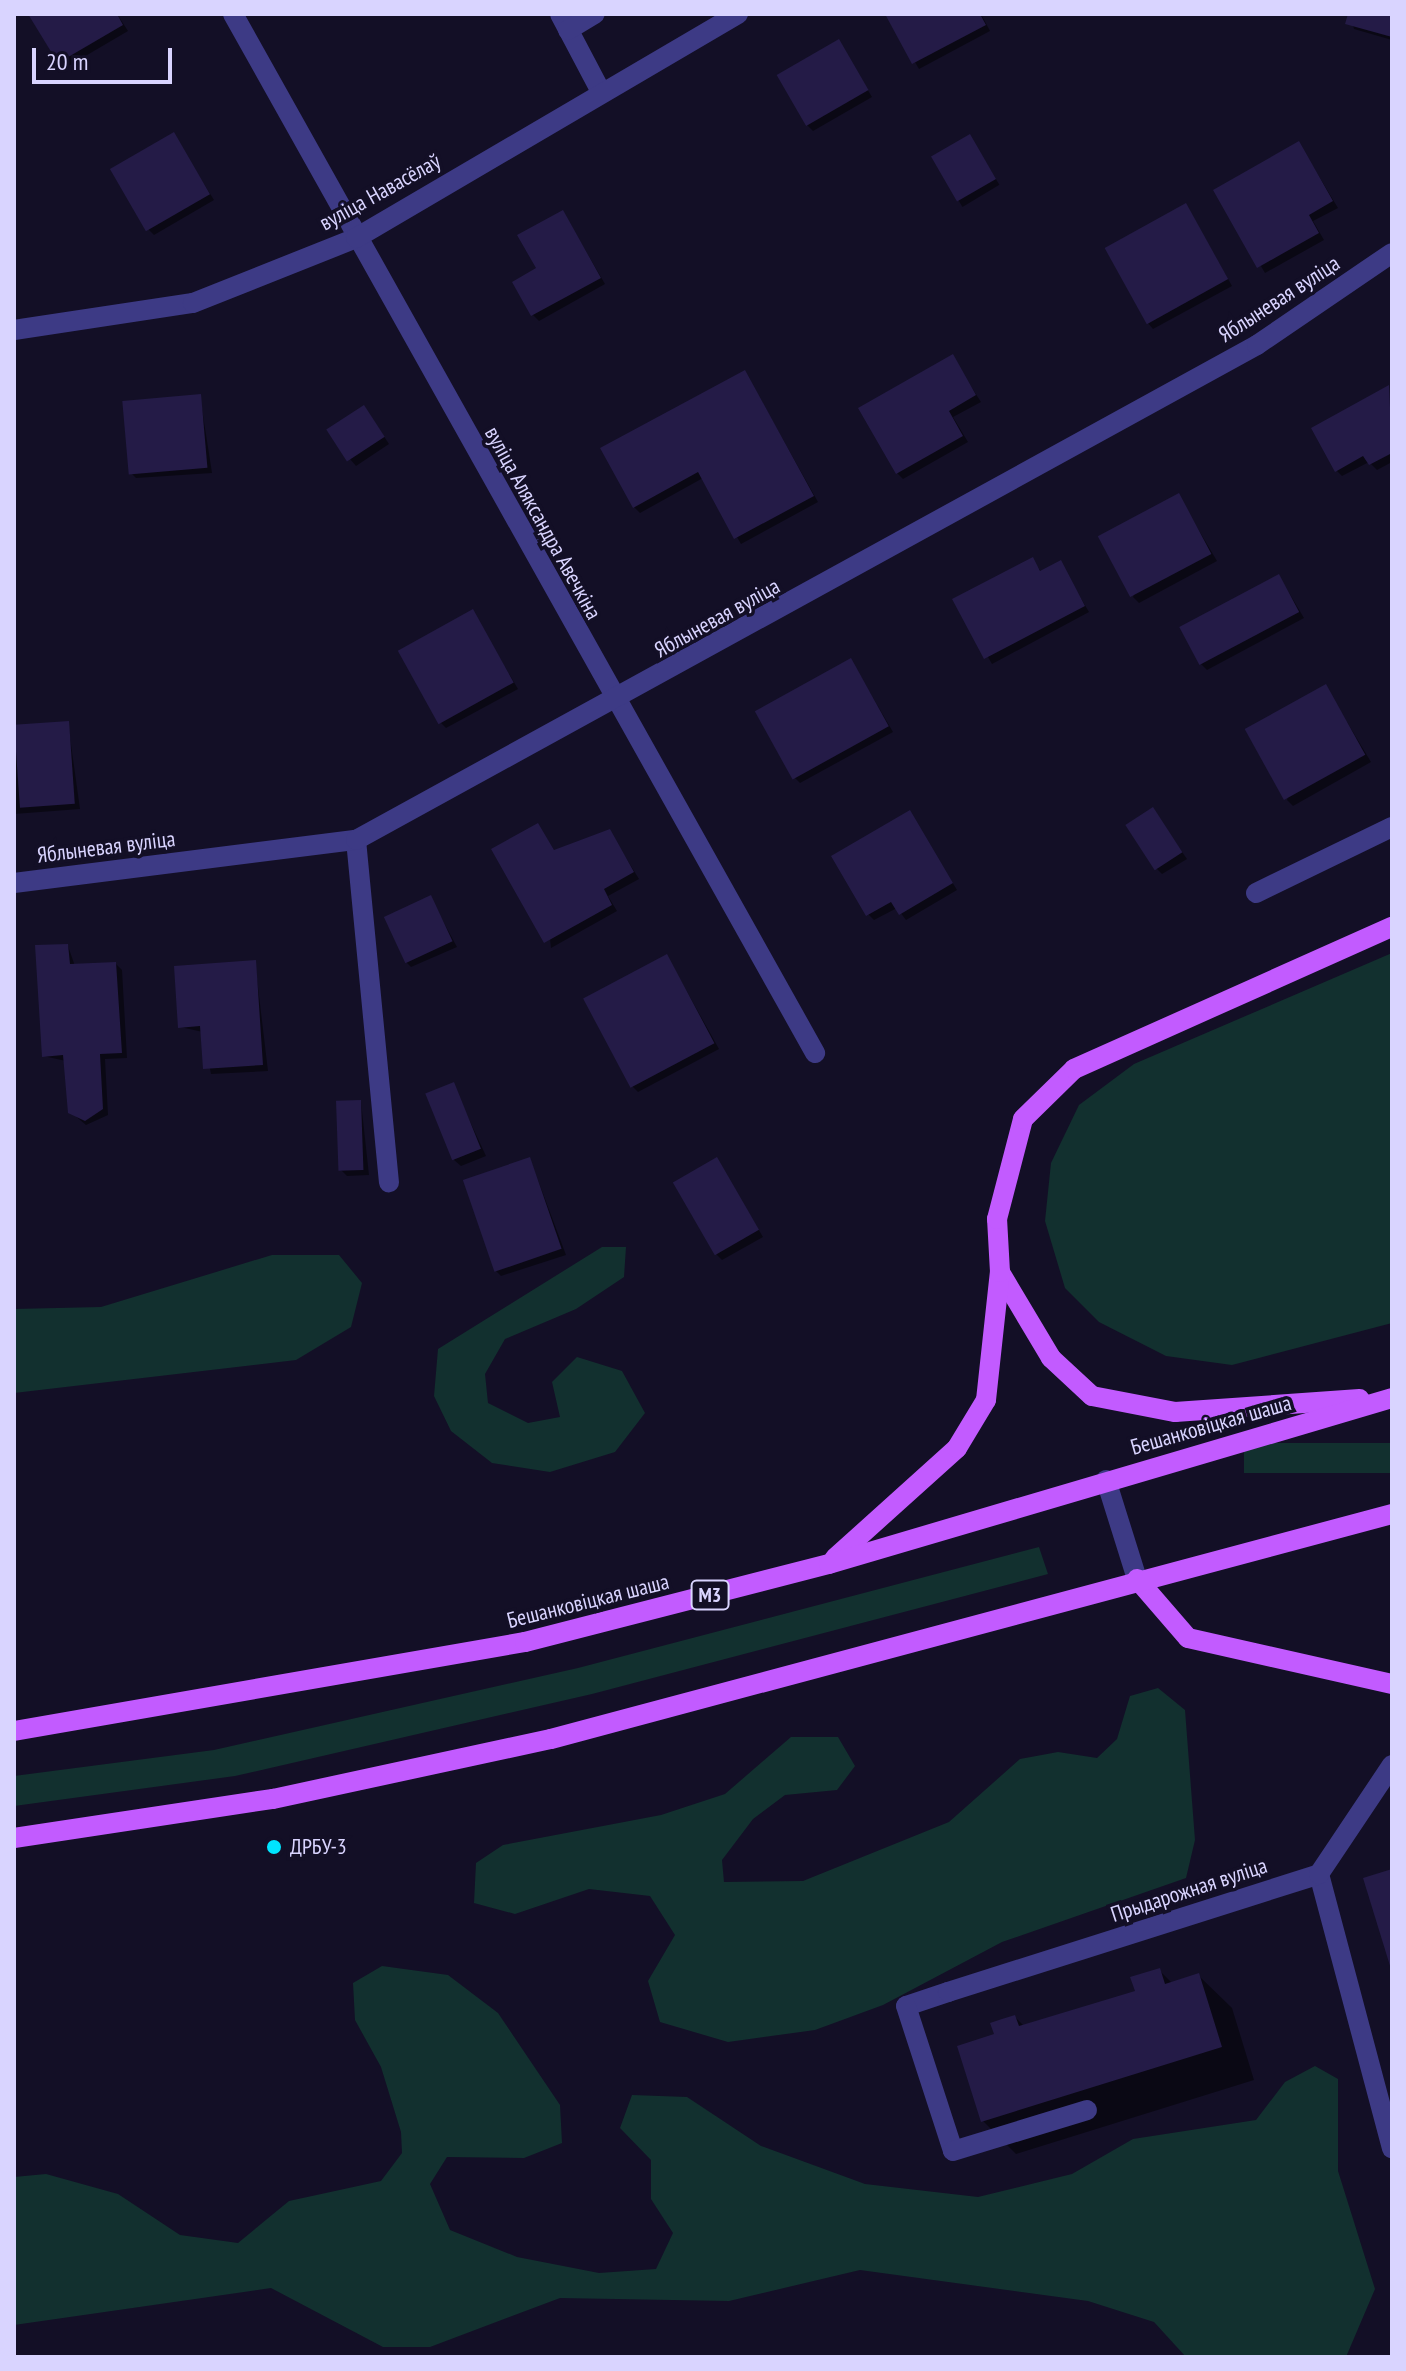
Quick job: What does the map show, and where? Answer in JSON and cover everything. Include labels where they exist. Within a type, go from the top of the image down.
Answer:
[{"type":"main road","points":[[829,1564],[957,1448],[986,1400],[1000,1272],[997,1219],[1023,1119],[1074,1069],[1392,927]]},
{"type":"main road","points":[[1000,1272],[1051,1358],[1092,1396],[1175,1412],[1392,1397]]},
{"type":"main road","name":"Бешанковіцкая шаша","points":[[14,1731],[493,1649],[829,1564],[1392,1397]]},
{"type":"main road","points":[[14,1838],[273,1799],[551,1739],[1137,1579],[1392,1514]]},
{"type":"main road","points":[[1137,1579],[1188,1638],[1392,1684]]},
{"type":"street","name":"вуліца Аляксандра Авечкіна","points":[[233,14],[815,1053]]},
{"type":"street","points":[[595,14],[564,22],[600,90]]},
{"type":"street","name":"вуліца Навасёлаў","points":[[14,330],[193,303],[356,238],[600,90],[738,14]]},
{"type":"street","name":"Яблыневая вуліца","points":[[14,883],[356,840],[616,701],[1257,345],[1392,253]]},
{"type":"street","points":[[1256,893],[1392,827]]},
{"type":"street","points":[[356,840],[389,1182]]},
{"type":"street","points":[[1106,1480],[1137,1579]]},
{"type":"street","points":[[1392,1765],[1319,1874],[1392,2148]]},
{"type":"street","name":"Прыдарожная вуліца","points":[[1087,2110],[953,2151],[906,2006],[1319,1874]]},
{"type":"green space","points":[[1392,953],[1392,1323],[1232,1365],[1166,1356],[1099,1322],[1065,1288],[1045,1221],[1051,1163],[1079,1105],[1134,1064]]},
{"type":"green space","points":[[602,1247],[626,1247],[624,1277],[576,1309],[505,1339],[485,1374],[488,1403],[528,1423],[560,1417],[552,1382],[577,1357],[622,1371],[645,1413],[615,1452],[550,1472],[492,1463],[451,1431],[434,1396],[438,1349]]},
{"type":"green space","points":[[272,1255],[339,1255],[362,1283],[351,1327],[296,1360],[14,1393],[14,1309],[101,1307]]},
{"type":"green space","points":[[1244,1443],[1392,1443],[1392,1473],[1244,1473]]},
{"type":"green space","points":[[1039,1547],[1048,1574],[592,1694],[235,1776],[14,1806],[14,1776],[214,1750],[578,1668]]},
{"type":"green space","points":[[1158,1688],[1185,1710],[1195,1840],[1186,1878],[1002,1942],[883,2005],[815,2030],[728,2042],[660,2022],[648,1981],[675,1935],[650,1896],[589,1889],[515,1914],[474,1903],[476,1863],[503,1845],[661,1815],[725,1794],[791,1737],[838,1737],[855,1766],[837,1790],[785,1795],[753,1819],[722,1860],[724,1882],[803,1881],[949,1822],[1020,1759],[1058,1752],[1097,1758],[1117,1739],[1130,1696]]},
{"type":"green space","points":[[382,1966],[448,1975],[498,2013],[560,2105],[562,2143],[524,2158],[447,2157],[430,2184],[450,2230],[517,2257],[599,2273],[656,2269],[673,2233],[651,2199],[651,2160],[620,2128],[632,2095],[687,2097],[761,2146],[865,2184],[978,2197],[1072,2174],[1133,2139],[1256,2120],[1285,2082],[1315,2066],[1338,2079],[1338,2171],[1375,2289],[1346,2357],[1186,2357],[1154,2322],[1088,2301],[860,2270],[729,2301],[560,2298],[430,2347],[383,2347],[271,2288],[14,2325],[14,2177],[46,2174],[118,2194],[180,2235],[238,2243],[289,2201],[381,2181],[402,2153],[401,2132],[381,2067],[355,2020],[353,1983]]},
{"type":"building","points":[[28,14],[117,14],[123,25],[58,63]]},
{"type":"building","points":[[885,14],[980,14],[986,25],[912,64]]},
{"type":"building","points":[[1348,14],[1392,14],[1392,37],[1345,24]]},
{"type":"building","points":[[839,39],[868,90],[806,126],[777,75]]},
{"type":"building","points":[[174,132],[210,194],[146,231],[110,169]]},
{"type":"building","points":[[970,134],[996,179],[957,202],[931,156]]},
{"type":"building","points":[[1299,141],[1333,201],[1309,215],[1319,233],[1257,268],[1213,190]]},
{"type":"building","points":[[1186,203],[1228,279],[1147,324],[1105,248]]},
{"type":"building","points":[[563,210],[601,278],[531,316],[512,282],[536,268],[517,235]]},
{"type":"building","points":[[953,354],[976,395],[949,411],[963,436],[896,474],[858,408]]},
{"type":"building","points":[[745,370],[814,496],[734,539],[698,472],[633,508],[600,448]]},
{"type":"building","points":[[1389,385],[1392,453],[1369,465],[1363,456],[1335,472],[1311,428]]},
{"type":"building","points":[[201,394],[207,468],[129,475],[122,401]]},
{"type":"building","points":[[364,405],[385,437],[347,461],[326,430]]},
{"type":"building","points":[[1179,493],[1211,554],[1130,597],[1098,536]]},
{"type":"building","points":[[1033,557],[1040,571],[1061,560],[1085,606],[984,659],[952,599]]},
{"type":"building","points":[[1279,574],[1299,612],[1199,665],[1179,627]]},
{"type":"building","points":[[473,609],[514,682],[439,724],[398,651]]},
{"type":"building","points":[[851,658],[889,726],[793,780],[755,711]]},
{"type":"building","points":[[1326,684],[1365,755],[1284,800],[1245,729]]},
{"type":"building","points":[[69,721],[75,804],[20,808],[14,725]]},
{"type":"building","points":[[1153,807],[1182,852],[1155,870],[1125,825]]},
{"type":"building","points":[[910,810],[953,883],[899,915],[891,902],[866,916],[831,856]]},
{"type":"building","points":[[538,823],[554,850],[610,829],[634,872],[604,889],[612,905],[544,943],[491,849]]},
{"type":"building","points":[[431,895],[453,941],[405,963],[384,917]]},
{"type":"building","points":[[68,944],[70,964],[116,962],[122,1053],[100,1054],[103,1109],[85,1121],[68,1113],[63,1055],[42,1057],[35,945]]},
{"type":"building","points":[[667,954],[714,1043],[631,1088],[583,999]]},
{"type":"building","points":[[256,960],[263,1065],[203,1069],[200,1026],[178,1028],[174,966]]},
{"type":"building","points":[[454,1082],[481,1149],[452,1160],[425,1094]]},
{"type":"building","points":[[361,1100],[363,1170],[338,1171],[336,1101]]},
{"type":"building","points":[[530,1157],[562,1249],[494,1272],[463,1180]]},
{"type":"building","points":[[717,1157],[759,1230],[715,1255],[673,1182]]},
{"type":"building","points":[[1392,1869],[1392,1969],[1391,1969],[1363,1878]]},
{"type":"building","points":[[1160,1968],[1165,1984],[1199,1973],[1222,2047],[981,2122],[957,2046],[994,2034],[990,2023],[1002,2019],[1015,2015],[1019,2026],[1135,1991],[1130,1977]]},
{"type":"place","name":"ДРБУ-3","points":[[274,1847]]}]
